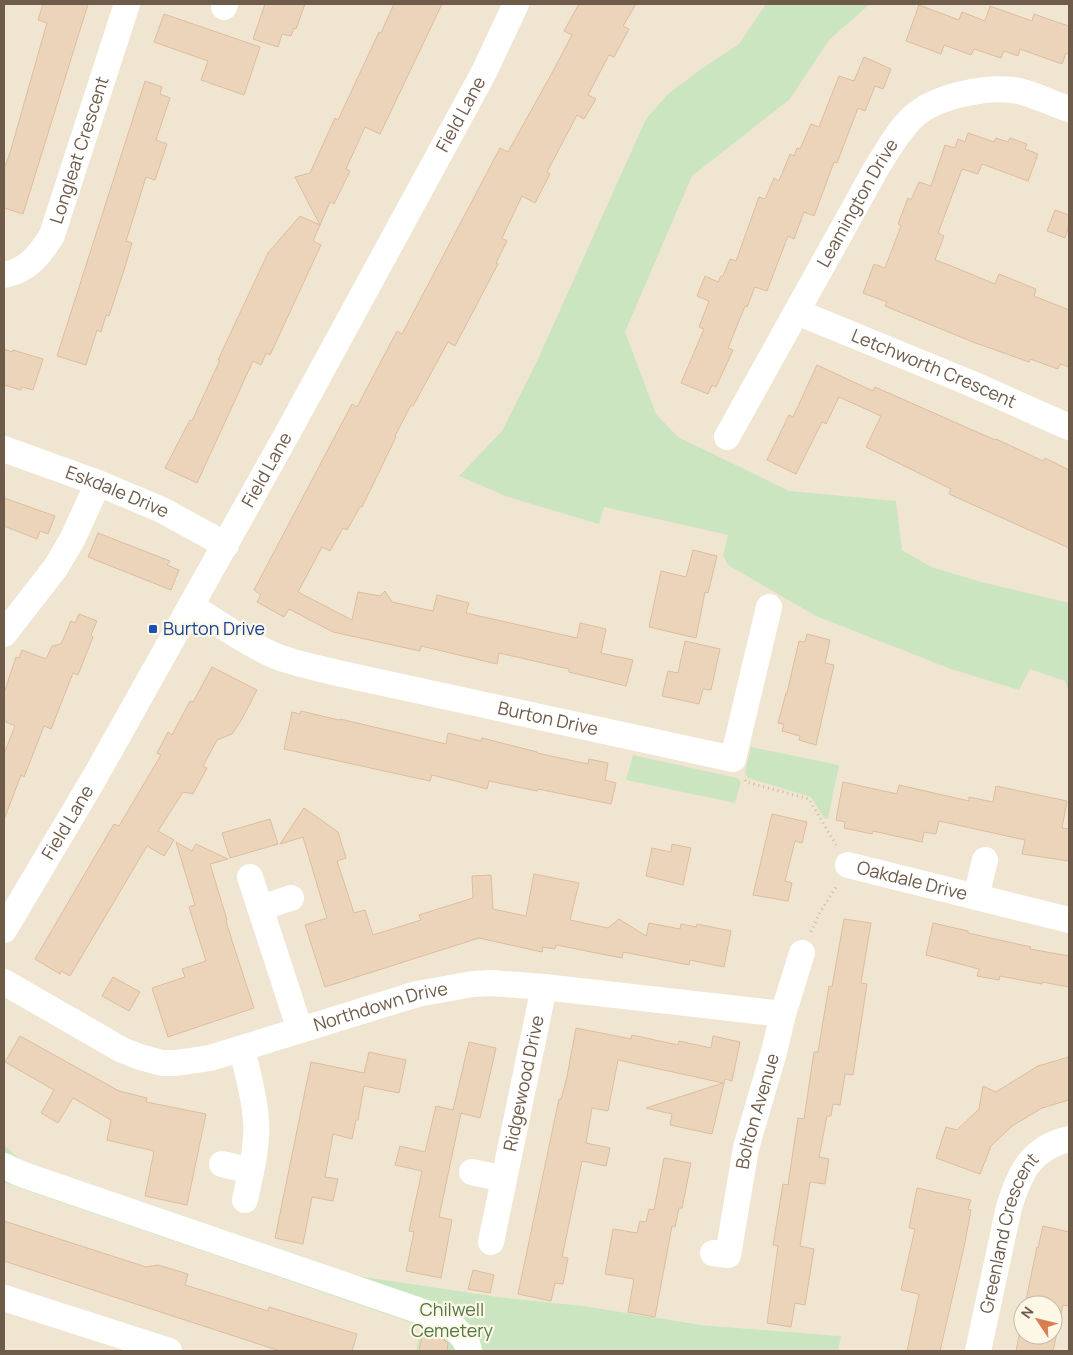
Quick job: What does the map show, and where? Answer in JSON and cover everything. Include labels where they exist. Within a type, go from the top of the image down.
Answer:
[{"type":"street","name":"Longleat Crescent","points":[[4,275],[25,268],[45,248],[52,235],[127,4]]},
{"type":"street","name":"Field Lane","points":[[4,930],[96,775],[226,545],[483,74],[516,4]]},
{"type":"street","name":"Leamington Drive","points":[[727,438],[877,167],[898,134],[913,116],[930,105],[949,98],[981,91],[1004,90],[1019,91],[1069,110]]},
{"type":"street","name":"Letchworth Crescent","points":[[797,312],[970,383],[1069,427]]},
{"type":"street","name":"Eskdale Drive","points":[[4,449],[98,483],[162,510],[226,545]]},
{"type":"street","points":[[4,634],[56,567],[73,538],[98,483]]},
{"type":"street","name":"Burton Drive","points":[[191,606],[250,643],[272,655],[292,662],[733,759]]},
{"type":"street","points":[[733,759],[768,606]]},
{"type":"street","name":"Oakdale Drive","points":[[976,897],[984,860]]},
{"type":"street","name":"Oakdale Drive","points":[[848,866],[1069,920]]},
{"type":"street","points":[[250,877],[300,1030]]},
{"type":"street","points":[[260,908],[291,898]]},
{"type":"street","name":"Bolton Avenue","points":[[713,1253],[728,1256],[746,1148],[774,1052],[782,1014],[802,953]]},
{"type":"street","name":"Northdown Drive","points":[[4,982],[122,1050],[152,1061],[176,1063],[210,1058],[242,1049],[417,994],[458,986],[491,983],[782,1014]]},
{"type":"street","name":"Ridgewood Drive","points":[[491,1242],[544,988]]},
{"type":"street","points":[[242,1049],[254,1100],[256,1121],[251,1171],[245,1200]]},
{"type":"street","name":"Greenland Crescent","points":[[978,1351],[1009,1207],[1022,1172],[1031,1158],[1060,1141],[1069,1139]]},
{"type":"street","points":[[222,1164],[251,1171]]},
{"type":"street","points":[[4,1166],[21,1174],[429,1314],[447,1322],[468,1343],[469,1351]]},
{"type":"street","points":[[472,1172],[504,1179]]},
{"type":"street","points":[[4,1298],[170,1351]]},
{"type":"path","points":[[733,759],[746,782],[809,799]]},
{"type":"shaded area","points":[[4,4],[1069,4],[1069,1351],[838,1351],[840,1336],[702,1325],[584,1306],[499,1297],[358,1276],[22,1161],[4,1145]]},
{"type":"shaded area","points":[[4,1181],[8,1184],[422,1326],[416,1351],[4,1351]]},
{"type":"green space","points":[[766,4],[870,4],[829,40],[790,99],[692,176],[625,332],[656,414],[678,437],[789,491],[896,501],[902,550],[931,567],[981,582],[1069,603],[1069,693],[1065,681],[1030,669],[1019,690],[951,669],[816,616],[728,565],[723,555],[728,535],[604,507],[599,524],[508,497],[459,476],[502,431],[538,359],[646,119],[668,94],[739,44]]},
{"type":"green space","points":[[751,747],[839,765],[828,819],[824,818],[811,797],[748,778],[745,773]]},
{"type":"green space","points":[[633,755],[737,778],[741,782],[735,803],[626,780]]},
{"type":"green space","name":"Chilwell Cemetery","points":[[4,1145],[22,1161],[358,1276],[499,1297],[584,1306],[702,1325],[841,1336],[838,1351],[416,1351],[421,1326],[8,1184],[4,1181]]},
{"type":"building","points":[[43,4],[88,4],[23,214],[4,208],[4,169],[47,23],[38,20]]},
{"type":"building","points":[[265,4],[305,4],[296,29],[294,28],[291,36],[282,34],[278,47],[253,39]]},
{"type":"building","points":[[394,4],[442,4],[380,134],[365,127],[346,169],[350,171],[334,204],[330,202],[320,225],[295,177],[310,173],[335,118],[338,120]]},
{"type":"building","points":[[579,4],[636,4],[623,26],[629,29],[614,57],[609,55],[588,95],[596,99],[584,119],[577,115],[547,172],[550,174],[535,203],[522,196],[502,238],[507,241],[496,263],[498,264],[455,346],[448,342],[413,406],[411,405],[362,507],[360,507],[347,530],[343,528],[330,551],[322,547],[298,592],[352,620],[358,592],[380,596],[385,591],[392,602],[433,611],[437,595],[469,603],[466,613],[577,638],[580,623],[606,629],[601,653],[633,660],[626,686],[569,672],[569,669],[499,653],[497,664],[421,646],[420,651],[333,632],[289,609],[284,617],[257,602],[261,595],[254,590],[352,404],[357,407],[397,331],[402,334],[500,148],[508,152],[552,73],[572,35],[564,31]]},
{"type":"building","points":[[919,5],[959,20],[962,12],[985,21],[990,6],[1032,21],[1034,14],[1069,26],[1069,55],[1066,53],[1062,64],[1020,49],[1018,56],[1004,51],[1001,58],[974,49],[971,55],[944,45],[941,54],[906,41]]},
{"type":"building","points":[[164,14],[260,47],[244,95],[201,80],[208,61],[154,42]]},
{"type":"building","points":[[864,57],[891,69],[883,89],[875,86],[865,111],[858,108],[837,163],[834,162],[814,216],[804,212],[794,239],[788,236],[767,291],[755,287],[728,348],[733,350],[716,387],[712,385],[708,394],[681,383],[704,329],[699,327],[709,301],[697,296],[705,276],[718,282],[721,276],[723,276],[730,259],[736,261],[759,197],[765,199],[774,178],[779,181],[790,154],[794,156],[797,148],[800,149],[811,124],[819,127],[839,76],[854,81]]},
{"type":"building","points":[[145,81],[162,87],[160,94],[170,98],[156,140],[167,144],[155,180],[146,177],[126,241],[132,243],[125,267],[109,316],[106,315],[101,332],[97,330],[86,365],[57,356]]},
{"type":"building","points":[[968,133],[994,142],[996,138],[1008,142],[1010,138],[1027,144],[1025,149],[1038,154],[1028,181],[982,164],[978,174],[962,169],[938,233],[944,236],[935,260],[995,284],[999,274],[1036,289],[1034,296],[1069,310],[1069,367],[1060,364],[1058,369],[1030,359],[1029,362],[973,342],[885,306],[887,302],[863,293],[874,264],[885,268],[901,226],[898,224],[908,198],[911,200],[919,182],[931,186],[945,145],[955,148],[958,139],[965,142]]},
{"type":"building","points":[[1055,210],[1069,215],[1069,225],[1065,238],[1047,231]]},
{"type":"building","points":[[300,216],[320,225],[313,241],[321,245],[270,355],[266,353],[261,365],[253,361],[197,483],[165,468],[190,420],[192,421],[268,253]]},
{"type":"building","points":[[4,349],[43,359],[33,390],[22,387],[21,390],[4,385]]},
{"type":"building","points":[[817,365],[873,391],[875,387],[1043,461],[1045,458],[1069,470],[1069,548],[949,494],[951,489],[866,447],[881,416],[839,397],[826,424],[822,422],[796,474],[767,460],[789,415],[793,417]]},
{"type":"building","points":[[4,498],[55,516],[48,534],[40,531],[37,539],[4,526]]},
{"type":"building","points":[[98,533],[170,561],[167,565],[179,570],[171,590],[88,557]]},
{"type":"building","points":[[693,550],[717,556],[708,593],[705,592],[696,638],[649,627],[661,571],[686,577]]},
{"type":"building","points":[[79,614],[97,621],[91,635],[93,637],[78,675],[73,673],[51,729],[44,726],[24,777],[21,775],[5,817],[4,754],[15,726],[4,721],[4,693],[16,657],[19,658],[22,650],[46,659],[52,646],[61,644],[71,621],[75,623]]},
{"type":"building","points":[[807,634],[830,640],[825,663],[834,665],[816,745],[799,740],[800,736],[782,731],[784,724],[778,723],[799,641],[805,642]]},
{"type":"building","points":[[685,641],[720,649],[711,690],[703,689],[699,704],[662,696],[668,671],[678,673]]},
{"type":"building","points":[[212,667],[257,690],[232,734],[217,740],[203,766],[207,768],[193,794],[183,792],[158,831],[174,840],[164,856],[147,846],[70,976],[61,971],[60,974],[35,959],[114,824],[119,826],[161,755],[157,753],[168,732],[172,735],[190,701],[193,702]]},
{"type":"building","points":[[301,711],[446,744],[448,733],[481,741],[482,738],[588,764],[589,759],[608,763],[605,780],[616,783],[611,804],[489,781],[487,789],[432,775],[430,781],[284,749],[292,712],[300,714]]},
{"type":"building","points":[[843,782],[897,794],[899,785],[969,801],[969,797],[993,802],[996,786],[1067,801],[1062,828],[1069,829],[1069,861],[1022,854],[1025,840],[939,821],[936,834],[924,832],[922,842],[873,831],[872,834],[844,828],[845,822],[836,820]]},
{"type":"building","points":[[304,808],[338,832],[346,858],[337,861],[354,913],[365,910],[373,935],[421,920],[419,915],[473,898],[472,876],[491,875],[493,909],[526,916],[534,874],[579,883],[570,920],[608,928],[619,919],[646,936],[649,923],[680,929],[681,924],[696,927],[697,924],[731,931],[724,967],[690,960],[689,965],[623,952],[622,958],[556,945],[555,949],[543,947],[542,952],[479,938],[325,987],[305,925],[327,918],[303,837],[280,844]]},
{"type":"building","points":[[772,814],[807,822],[802,843],[795,841],[785,881],[792,883],[788,901],[753,895]]},
{"type":"building","points":[[270,819],[278,844],[230,858],[222,833]]},
{"type":"building","points":[[176,842],[192,851],[196,844],[228,859],[210,864],[254,1008],[168,1037],[152,988],[185,977],[182,969],[206,961],[189,907],[195,905]]},
{"type":"building","points":[[672,844],[691,848],[683,885],[646,876],[652,848],[671,852]]},
{"type":"building","points":[[844,919],[871,923],[861,983],[867,984],[853,1075],[845,1074],[840,1105],[833,1104],[831,1116],[827,1116],[819,1157],[829,1159],[825,1184],[810,1182],[800,1246],[814,1249],[805,1305],[795,1303],[791,1327],[767,1323],[778,1246],[773,1245],[783,1184],[788,1185],[798,1118],[804,1119],[814,1052],[818,1052],[829,986],[832,987]]},
{"type":"building","points":[[933,923],[1031,947],[1030,949],[1069,956],[1069,987],[1000,976],[999,980],[977,976],[979,969],[926,955]]},
{"type":"building","points":[[113,977],[140,992],[129,1011],[102,996]]},
{"type":"building","points":[[576,1028],[631,1039],[632,1035],[678,1045],[679,1041],[711,1048],[713,1036],[740,1042],[732,1081],[725,1079],[712,1134],[670,1125],[672,1114],[646,1108],[723,1083],[618,1060],[608,1111],[592,1108],[586,1143],[610,1148],[606,1166],[582,1161],[562,1257],[568,1258],[563,1284],[555,1283],[551,1301],[518,1294],[559,1099],[561,1099],[567,1077]]},
{"type":"building","points":[[20,1036],[119,1091],[147,1098],[146,1102],[206,1114],[187,1205],[145,1196],[154,1151],[107,1140],[111,1120],[73,1098],[58,1123],[41,1113],[54,1090],[5,1062]]},
{"type":"building","points":[[469,1042],[496,1048],[480,1118],[461,1113],[439,1217],[452,1220],[441,1278],[406,1271],[414,1232],[409,1231],[422,1171],[395,1165],[400,1146],[425,1152],[436,1106],[453,1110]]},
{"type":"building","points":[[369,1052],[406,1060],[399,1093],[364,1086],[358,1120],[356,1120],[352,1139],[333,1134],[325,1177],[338,1179],[333,1201],[312,1197],[303,1244],[275,1238],[311,1062],[364,1073]]},
{"type":"building","points":[[1069,1057],[1069,1100],[1042,1108],[1012,1126],[991,1146],[980,1174],[936,1158],[946,1127],[957,1130],[979,1109],[983,1086],[996,1092],[1038,1066]]},
{"type":"building","points":[[664,1158],[691,1163],[682,1208],[679,1208],[675,1227],[672,1226],[655,1317],[628,1312],[634,1279],[605,1274],[613,1229],[637,1233],[640,1221],[646,1222],[649,1209],[654,1210]]},
{"type":"building","points":[[917,1188],[971,1200],[968,1209],[971,1210],[964,1247],[940,1351],[907,1351],[919,1294],[901,1290],[915,1229],[909,1228]]},
{"type":"building","points":[[4,1221],[146,1267],[158,1265],[188,1274],[185,1285],[268,1311],[269,1307],[357,1334],[352,1351],[280,1351],[4,1261]]},
{"type":"building","points":[[1043,1226],[1069,1232],[1069,1306],[1063,1305],[1063,1295],[1027,1295]]},
{"type":"building","points":[[473,1270],[494,1275],[490,1293],[468,1289]]},
{"type":"building","points":[[424,1329],[440,1336],[448,1343],[447,1351],[419,1351]]},
{"type":"building","points":[[1017,1345],[1054,1345],[1053,1351],[1016,1351]]},
{"type":"place","name":"Burton Drive","points":[[153,629]]}]
